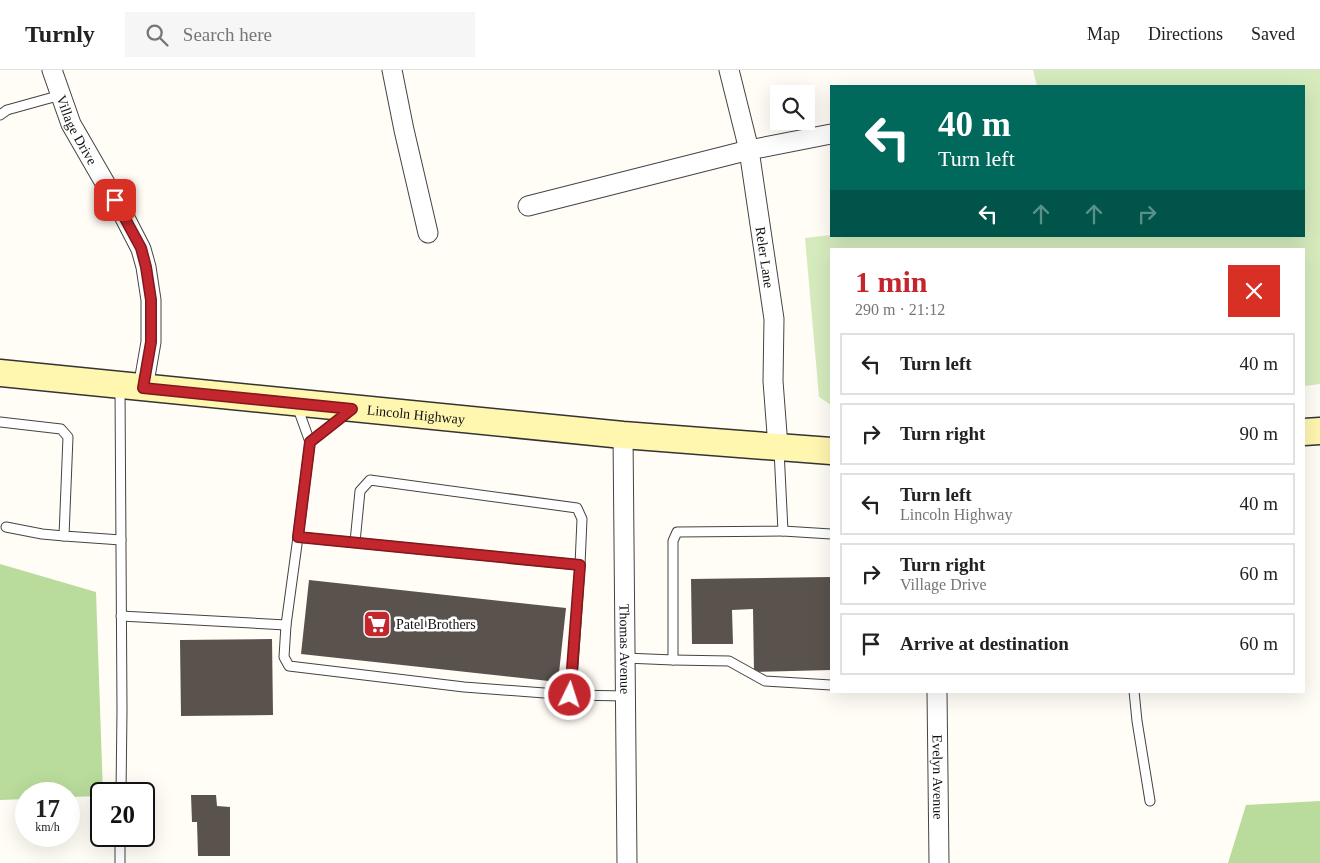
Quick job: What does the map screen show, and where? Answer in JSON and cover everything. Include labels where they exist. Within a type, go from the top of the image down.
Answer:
[{"type":"main road","name":"Lincoln Highway","points":[[0,374],[623,435],[830,452]]},
{"type":"main road","points":[[1305,432],[1320,431]]},
{"type":"street","name":"Village Drive","points":[[52,70],[71,124],[141,248],[146,267],[151,300],[151,342],[132,387]]},
{"type":"street","points":[[392,70],[428,233]]},
{"type":"street","name":"Reler Lane","points":[[728,70],[750,150],[774,319],[773,381],[778,447]]},
{"type":"street","points":[[528,206],[750,150],[830,134]]},
{"type":"street","name":"Thomas Avenue","points":[[623,435],[627,863]]},
{"type":"street","name":"Evelyn Avenue","points":[[937,693],[939,863]]},
{"type":"lane","points":[[0,115],[7,110],[61,95]]},
{"type":"lane","points":[[121,782],[121,540],[132,387]]},
{"type":"lane","points":[[296,404],[310,442],[286,625],[284,657],[289,666],[464,687],[570,695],[626,696]]},
{"type":"lane","points":[[310,442],[352,409]]},
{"type":"lane","points":[[0,422],[61,430],[68,437],[64,536]]},
{"type":"lane","points":[[778,447],[783,531]]},
{"type":"lane","points":[[355,542],[360,492],[370,480],[577,508],[582,519],[570,695]]},
{"type":"lane","points":[[6,527],[42,534],[121,540]]},
{"type":"lane","points":[[673,660],[672,541],[677,532],[783,531],[830,534]]},
{"type":"lane","points":[[298,537],[580,565]]},
{"type":"lane","points":[[121,616],[286,625]]},
{"type":"lane","points":[[625,658],[729,661],[765,681],[830,684]]},
{"type":"lane","points":[[1134,693],[1150,802]]},
{"type":"lane","points":[[120,847],[120,863]]},
{"type":"green space","points":[[1033,70],[1320,70],[1320,384],[1305,386],[1305,248],[830,248],[830,404],[819,397],[805,238],[830,235],[830,237],[1305,237],[1305,85],[1037,85]]},
{"type":"green space","points":[[0,564],[96,592],[103,782],[90,782],[90,796],[80,797],[80,782],[15,782],[15,799],[0,800]]},
{"type":"green space","points":[[1320,801],[1320,863],[1228,863],[1246,805]]},
{"type":"building","points":[[830,577],[830,670],[754,672],[753,609],[732,610],[733,644],[692,644],[691,579]]},
{"type":"building","points":[[309,580],[566,608],[558,682],[301,654]]},
{"type":"building","points":[[272,639],[273,715],[181,716],[180,640]]},
{"type":"building","points":[[191,795],[216,795],[217,806],[230,807],[230,856],[198,856],[197,822],[192,822]]},
{"type":"place","name":"Patel Brothers","points":[[377,624]]},
{"type":"route","points":[[115,200],[141,248],[151,300],[151,342],[143,388],[352,409],[310,442],[298,537],[580,565],[570,695]]}]
